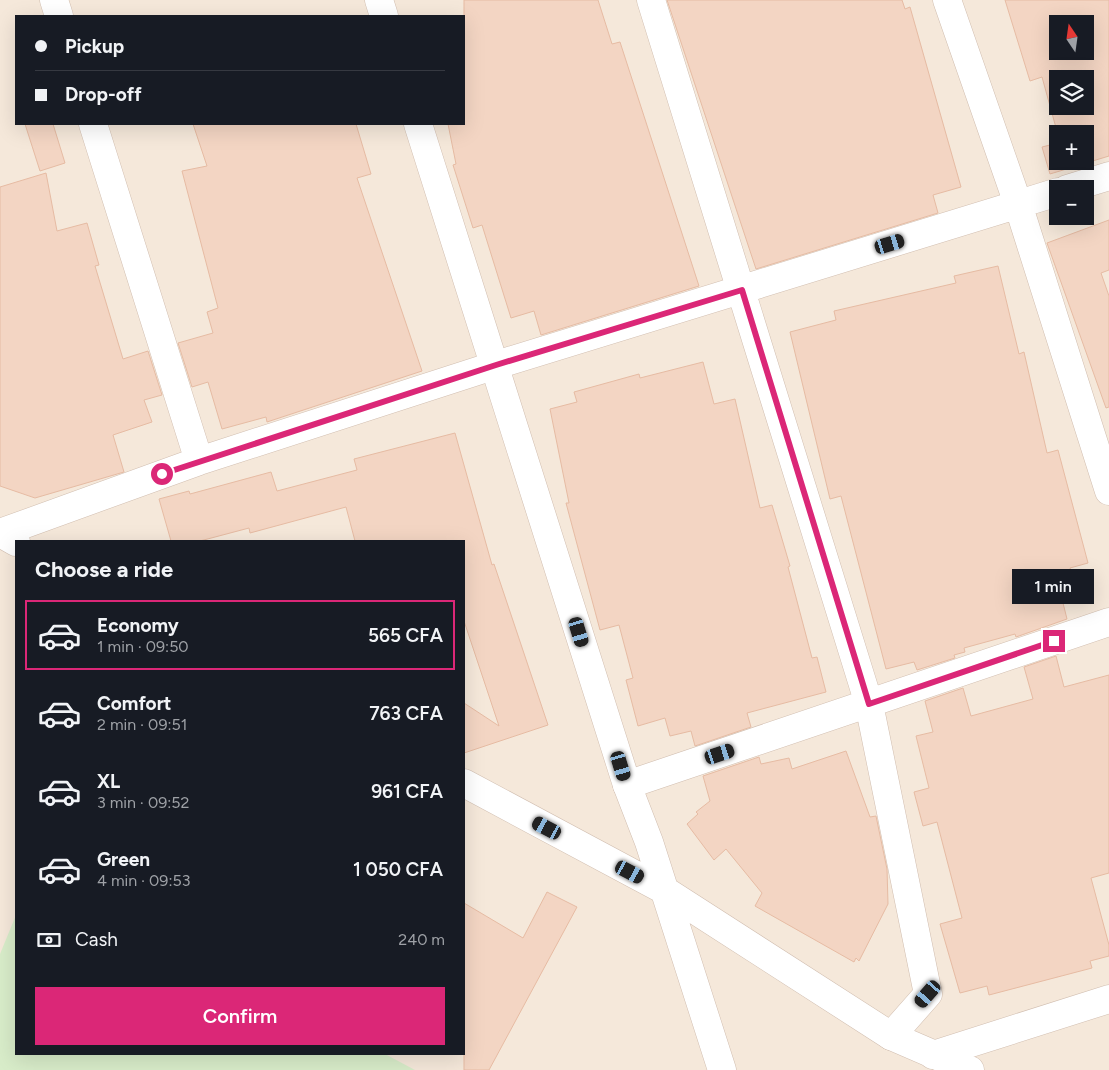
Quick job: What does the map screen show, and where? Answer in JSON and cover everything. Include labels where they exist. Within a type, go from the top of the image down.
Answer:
[{"type":"street","points":[[54,0],[59,15]]},
{"type":"street","points":[[379,0],[384,15]]},
{"type":"street","points":[[652,0],[869,704],[928,994],[891,1036]]},
{"type":"street","points":[[947,0],[1018,204],[1109,491]]},
{"type":"street","points":[[93,125],[198,461]]},
{"type":"street","points":[[418,125],[496,365],[627,785],[649,842],[722,1070]]},
{"type":"street","points":[[1094,181],[1109,176]]},
{"type":"street","points":[[0,533],[198,461],[496,365],[1049,195]]},
{"type":"street","points":[[0,533],[15,541]]},
{"type":"street","points":[[627,785],[1109,622]]},
{"type":"street","points":[[465,784],[664,890],[891,1036],[970,1070]]},
{"type":"street","points":[[933,1055],[1109,999]]},
{"type":"shaded area","points":[[0,0],[1109,0],[1109,1070],[0,1070]]},
{"type":"green space","points":[[15,917],[15,1055],[387,1055],[415,1070],[0,1070],[0,954]]},
{"type":"building","points":[[464,0],[598,0],[612,44],[620,42],[699,286],[541,335],[534,311],[511,318],[482,225],[473,228],[453,165],[456,164],[448,125],[465,125]]},
{"type":"building","points":[[667,0],[902,0],[905,9],[910,7],[961,187],[933,195],[938,213],[756,269]]},
{"type":"building","points":[[1005,0],[1109,0],[1109,156],[1094,161],[1094,125],[1055,125],[1052,115],[1094,115],[1094,70],[1049,70],[1049,102],[1042,77],[1030,81]]},
{"type":"building","points":[[25,125],[53,125],[65,163],[40,171]]},
{"type":"building","points":[[193,125],[356,125],[371,174],[357,178],[422,371],[267,422],[266,417],[222,429],[208,382],[192,387],[178,343],[213,333],[207,312],[218,308],[182,171],[207,166]]},
{"type":"building","points":[[1049,145],[1049,170],[1063,170],[1050,174],[1042,147]]},
{"type":"building","points":[[46,173],[57,231],[87,223],[99,265],[95,266],[123,359],[148,351],[162,395],[144,400],[152,422],[113,435],[124,472],[35,498],[0,486],[0,187]]},
{"type":"building","points":[[1109,220],[1109,270],[1101,273],[1109,296],[1109,407],[1106,408],[1047,243]]},
{"type":"building","points":[[998,266],[1019,354],[1024,352],[1047,453],[1058,450],[1088,563],[1070,568],[1077,595],[1062,599],[1067,619],[1016,637],[1015,634],[964,648],[965,652],[954,655],[955,658],[917,670],[914,662],[886,669],[841,496],[830,499],[790,332],[836,320],[834,311],[956,283],[954,276]]},
{"type":"building","points":[[703,362],[714,404],[735,399],[760,508],[772,505],[790,566],[788,567],[812,658],[817,657],[826,692],[747,713],[751,727],[695,746],[691,731],[670,736],[665,718],[638,726],[626,680],[633,678],[619,625],[600,630],[566,503],[569,503],[550,409],[577,402],[574,392],[639,374],[640,378]]},
{"type":"building","points":[[455,433],[492,565],[494,564],[548,725],[465,753],[465,704],[499,726],[465,624],[465,540],[355,540],[346,507],[250,533],[249,528],[204,540],[171,540],[159,499],[189,491],[190,494],[271,472],[277,491],[357,470],[354,459]]},
{"type":"building","points":[[1056,656],[1064,687],[1109,675],[1109,873],[1091,878],[1109,945],[1109,956],[1090,961],[1092,968],[989,995],[987,986],[960,993],[940,924],[962,918],[937,822],[923,826],[914,792],[929,788],[916,736],[933,732],[925,701],[963,688],[971,716],[1033,699],[1024,667]]},
{"type":"building","points":[[846,751],[870,817],[876,816],[887,869],[888,904],[859,961],[856,958],[854,962],[755,906],[762,893],[726,849],[714,860],[687,824],[698,814],[696,812],[710,801],[703,776],[759,757],[761,764],[789,758],[792,769]]},
{"type":"building","points":[[547,892],[577,907],[489,1070],[464,1070],[465,904],[523,938]]},
{"type":"route","points":[[162,474],[496,365],[742,290],[869,704],[1054,641]]}]
